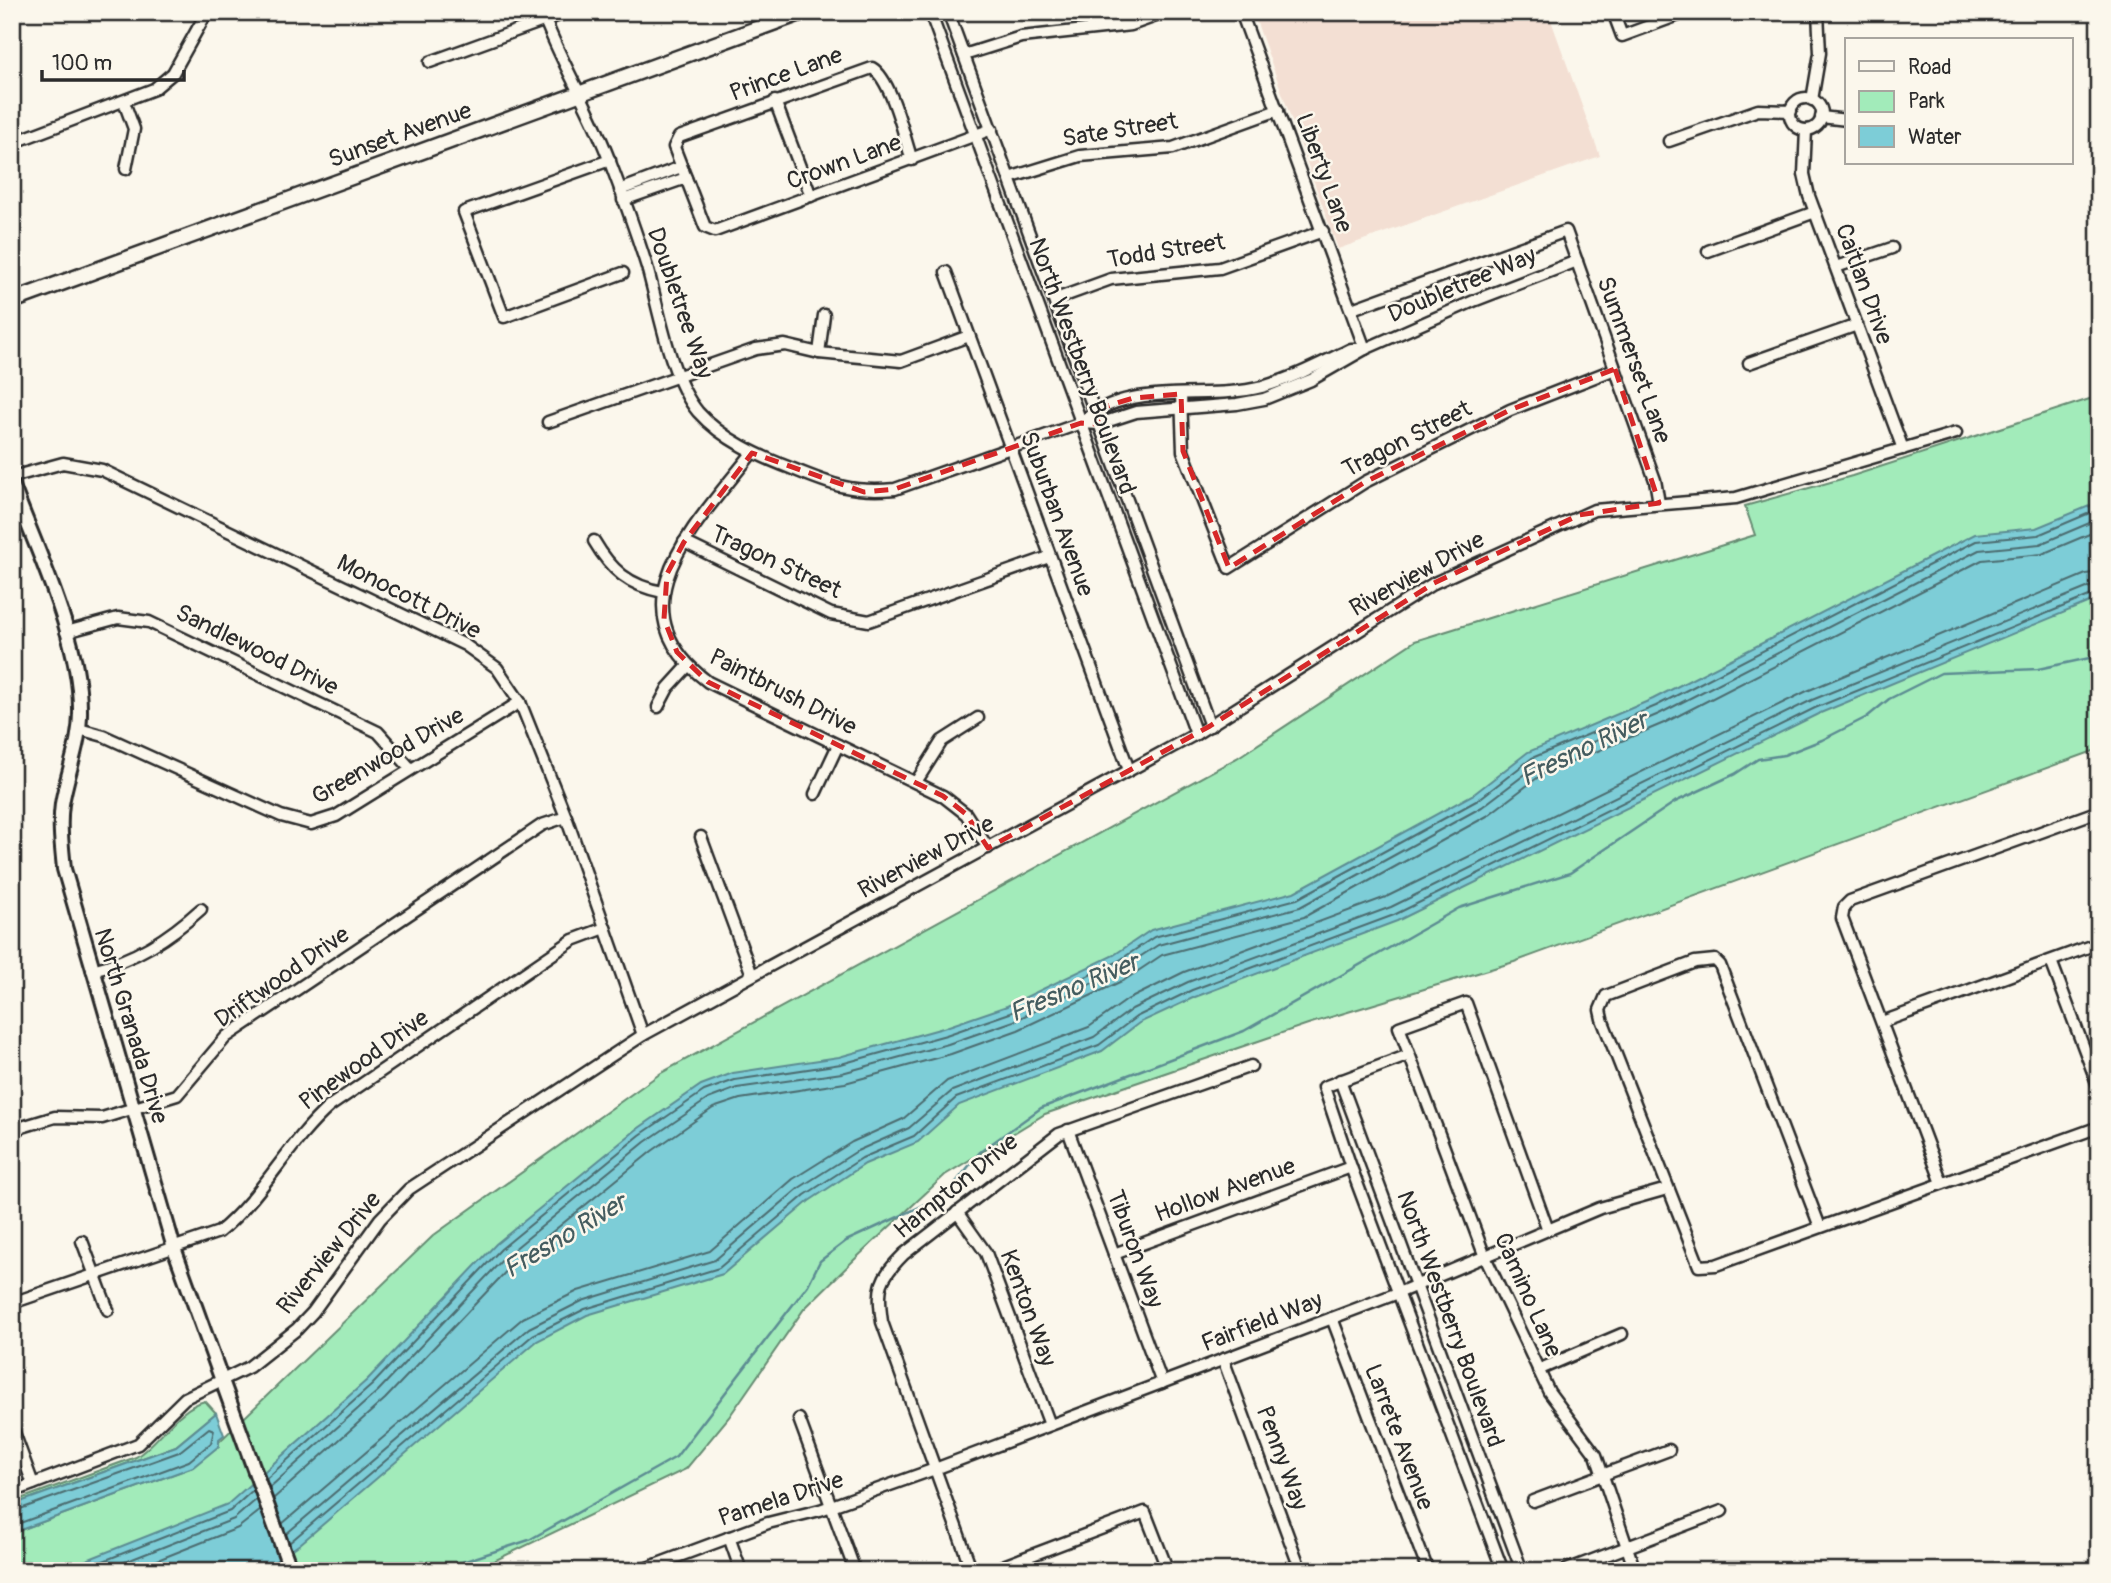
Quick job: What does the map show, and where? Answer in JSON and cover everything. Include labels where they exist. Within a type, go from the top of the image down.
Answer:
[{"type":"main road","name":"Sunset Avenue","points":[[12,301],[803,12]]},
{"type":"street","points":[[12,143],[154,89],[173,73],[207,12]]},
{"type":"street","points":[[430,62],[543,16],[568,12]]},
{"type":"street","name":"North Westberry Boulevard","points":[[930,12],[1196,734]]},
{"type":"street","name":"North Westberry Boulevard","points":[[948,12],[1056,299],[1210,726]]},
{"type":"street","points":[[964,55],[1021,37],[1131,25],[1167,12]]},
{"type":"street","name":"Liberty Lane","points":[[1241,12],[1365,349]]},
{"type":"street","points":[[1613,12],[1622,36],[1687,12]]},
{"type":"street","points":[[1812,100],[1820,53],[1818,12]]},
{"type":"street","name":"Doubletree Way","points":[[543,16],[569,78],[580,93],[610,160],[678,375],[697,411],[752,453],[832,485],[864,492],[895,489],[1081,423],[1099,424],[1136,412],[1237,404],[1264,399],[1311,380],[1365,349],[1476,300],[1577,261]]},
{"type":"street","name":"Prince Lane","points":[[681,167],[675,141],[713,122],[872,68],[880,73],[887,86],[912,160]]},
{"type":"street","points":[[1799,100],[1812,100],[1820,107],[1821,117],[1818,125],[1806,130],[1795,126],[1791,111],[1799,100]]},
{"type":"street","points":[[775,101],[811,195]]},
{"type":"street","points":[[124,102],[134,129],[126,169]]},
{"type":"street","name":"Sate Street","points":[[1009,178],[1080,156],[1172,148],[1278,110]]},
{"type":"street","points":[[1669,141],[1758,110],[1791,111]]},
{"type":"street","points":[[1821,117],[1845,120]]},
{"type":"street","name":"Crown Lane","points":[[686,178],[705,227],[722,230],[992,129]]},
{"type":"street","name":"Caitlan Drive","points":[[1806,130],[1804,174],[1815,212],[1903,449]]},
{"type":"street","points":[[610,160],[464,212],[504,317],[621,274]]},
{"type":"street","points":[[681,167],[686,178],[622,195],[681,167]]},
{"type":"street","points":[[1708,251],[1815,212]]},
{"type":"street","name":"Todd Street","points":[[1056,299],[1111,279],[1220,268],[1323,231]]},
{"type":"street","name":"Doubletree Way","points":[[1352,309],[1566,232]]},
{"type":"street","name":"Summerset Lane","points":[[1566,232],[1655,480],[1659,503]]},
{"type":"street","points":[[1836,267],[1892,248]]},
{"type":"street","name":"Suburban Avenue","points":[[946,272],[1129,770]]},
{"type":"street","points":[[819,353],[824,315]]},
{"type":"street","points":[[1749,363],[1857,325]]},
{"type":"street","points":[[548,422],[756,349],[785,345],[819,353],[901,360],[970,336]]},
{"type":"street","name":"Doubletree Way","points":[[1081,423],[1094,410],[1133,398],[1236,392],[1261,387],[1351,349],[1365,349]]},
{"type":"street","name":"Tragon Street","points":[[1181,407],[1183,451],[1229,568],[1365,482],[1510,410],[1615,369]]},
{"type":"street","points":[[1181,394],[1181,407]]},
{"type":"street","name":"Riverview Drive","points":[[12,1492],[138,1444],[185,1398],[249,1367],[298,1329],[380,1219],[409,1189],[643,1035],[1210,726],[1434,583],[1587,512],[1610,507],[1736,498],[1956,433]]},
{"type":"street","name":"Paintbrush Drive","points":[[752,453],[673,559],[663,592],[664,619],[669,637],[688,666],[708,682],[943,796],[966,814],[988,848]]},
{"type":"street","name":"Monocott Drive","points":[[12,477],[63,463],[102,470],[465,645],[497,668],[520,702],[566,817],[643,1035]]},
{"type":"street","name":"North Granada Drive","points":[[12,484],[66,632],[79,690],[79,729],[62,804],[60,831],[64,869],[174,1248],[291,1571]]},
{"type":"street","points":[[594,541],[611,567],[621,576],[634,584],[663,592]]},
{"type":"street","name":"Tragon Street","points":[[684,542],[831,614],[869,621],[1049,556]]},
{"type":"street","name":"Sandlewood Drive","points":[[66,632],[118,618],[149,622],[378,732],[411,769]]},
{"type":"street","points":[[658,707],[668,688],[688,666]]},
{"type":"street","name":"Greenwood Drive","points":[[79,729],[104,736],[281,816],[311,824],[336,816],[520,702]]},
{"type":"street","points":[[916,782],[942,741],[951,732],[978,718]]},
{"type":"street","points":[[815,793],[838,745]]},
{"type":"street","points":[[1942,1183],[1842,918],[1844,907],[1850,901],[2099,811]]},
{"type":"street","name":"Driftwood Drive","points":[[12,1130],[44,1119],[102,1118],[177,1095],[226,1037],[542,825],[566,817]]},
{"type":"street","points":[[701,837],[752,975]]},
{"type":"street","points":[[93,970],[117,964],[147,950],[201,909]]},
{"type":"street","name":"Pinewood Drive","points":[[12,1303],[219,1232],[239,1215],[306,1127],[330,1106],[573,940],[605,928]]},
{"type":"street","points":[[1882,1022],[2099,943]]},
{"type":"street","points":[[1820,1227],[1725,973],[1715,960],[1695,962],[1605,996],[1600,1010],[1699,1266],[1716,1265],[2099,1127]]},
{"type":"street","points":[[2051,961],[2099,1088]]},
{"type":"street","name":"Camino Lane","points":[[1548,1230],[1466,1003],[1399,1027],[1485,1257],[1549,1392],[1596,1455],[1635,1571]]},
{"type":"street","points":[[1340,1080],[1409,1055]]},
{"type":"street","name":"Hampton Drive","points":[[972,1571],[883,1322],[877,1292],[894,1264],[1043,1143],[1068,1130],[1251,1066]]},
{"type":"street","name":"North Westberry Boulevard","points":[[1503,1571],[1351,1167],[1324,1087],[1340,1080],[1522,1571]]},
{"type":"street","name":"Tiburon Way","points":[[1068,1130],[1162,1382]]},
{"type":"street","name":"Hollow Avenue","points":[[1114,1254],[1351,1167]]},
{"type":"street","name":"Fairfield Way","points":[[936,1469],[1415,1287],[1601,1208],[1667,1188]]},
{"type":"street","name":"Kenton Way","points":[[957,1212],[986,1253],[1049,1425]]},
{"type":"street","points":[[82,1241],[108,1310]]},
{"type":"street","name":"Larrete Avenue","points":[[1332,1318],[1428,1571]]},
{"type":"street","points":[[1538,1370],[1622,1334]]},
{"type":"street","name":"Penny Way","points":[[1223,1359],[1301,1571]]},
{"type":"street","points":[[799,1419],[855,1571]]},
{"type":"street","points":[[12,1427],[33,1484]]},
{"type":"street","points":[[1533,1501],[1669,1450]]},
{"type":"street","name":"Pamela Drive","points":[[639,1571],[729,1537],[831,1506],[936,1469]]},
{"type":"street","points":[[1564,1571],[1721,1511]]},
{"type":"street","points":[[990,1571],[1145,1512],[1168,1571]]},
{"type":"street","points":[[729,1537],[741,1571]]},
{"type":"highlighted area","points":[[1615,369],[1659,503],[1579,515],[1434,583],[1210,726],[988,848],[966,814],[943,796],[708,682],[677,652],[664,619],[667,574],[684,542],[752,453],[864,492],[895,489],[1081,423],[1099,424],[1094,410],[1133,398],[1181,394],[1183,451],[1229,568],[1365,482],[1510,410]]},
{"type":"shaded area","points":[[1253,12],[1548,12],[1600,156],[1338,249]]},
{"type":"green space","points":[[2099,396],[2099,749],[1514,962],[1308,1024],[1045,1114],[945,1175],[804,1309],[729,1417],[686,1469],[473,1571],[12,1571],[12,1533],[193,1467],[434,1235],[661,1073],[1237,758],[1415,641],[1755,535],[1745,506],[1852,476]]},
{"type":"green space","points":[[205,1401],[216,1413],[176,1446],[12,1505],[12,1502],[136,1457],[177,1418]]},
{"type":"water","name":"Fresno River","points":[[2099,502],[2099,598],[1818,714],[1397,921],[1195,997],[1139,1023],[1102,1051],[959,1105],[918,1142],[865,1164],[809,1201],[723,1274],[587,1315],[537,1341],[300,1544],[261,1571],[59,1571],[228,1504],[367,1380],[496,1244],[636,1130],[701,1085],[733,1073],[839,1057],[943,1028],[1007,1006],[1114,955],[1151,930],[1294,892],[1474,794],[1528,752],[1653,699],[1975,534],[2036,528]]},
{"type":"water","points":[[216,1413],[224,1435],[219,1439],[219,1446],[193,1467],[12,1533],[12,1505],[176,1446]]},
{"type":"waterway","points":[[435,1571],[529,1540],[676,1457],[808,1285],[820,1261],[846,1241],[946,1195],[980,1152],[1041,1108],[1244,1031],[1459,908],[1570,873],[1675,802],[1735,774],[1758,759],[1784,755],[1822,740],[1867,717],[1889,699],[1941,673],[2038,669],[2099,656]]}]
